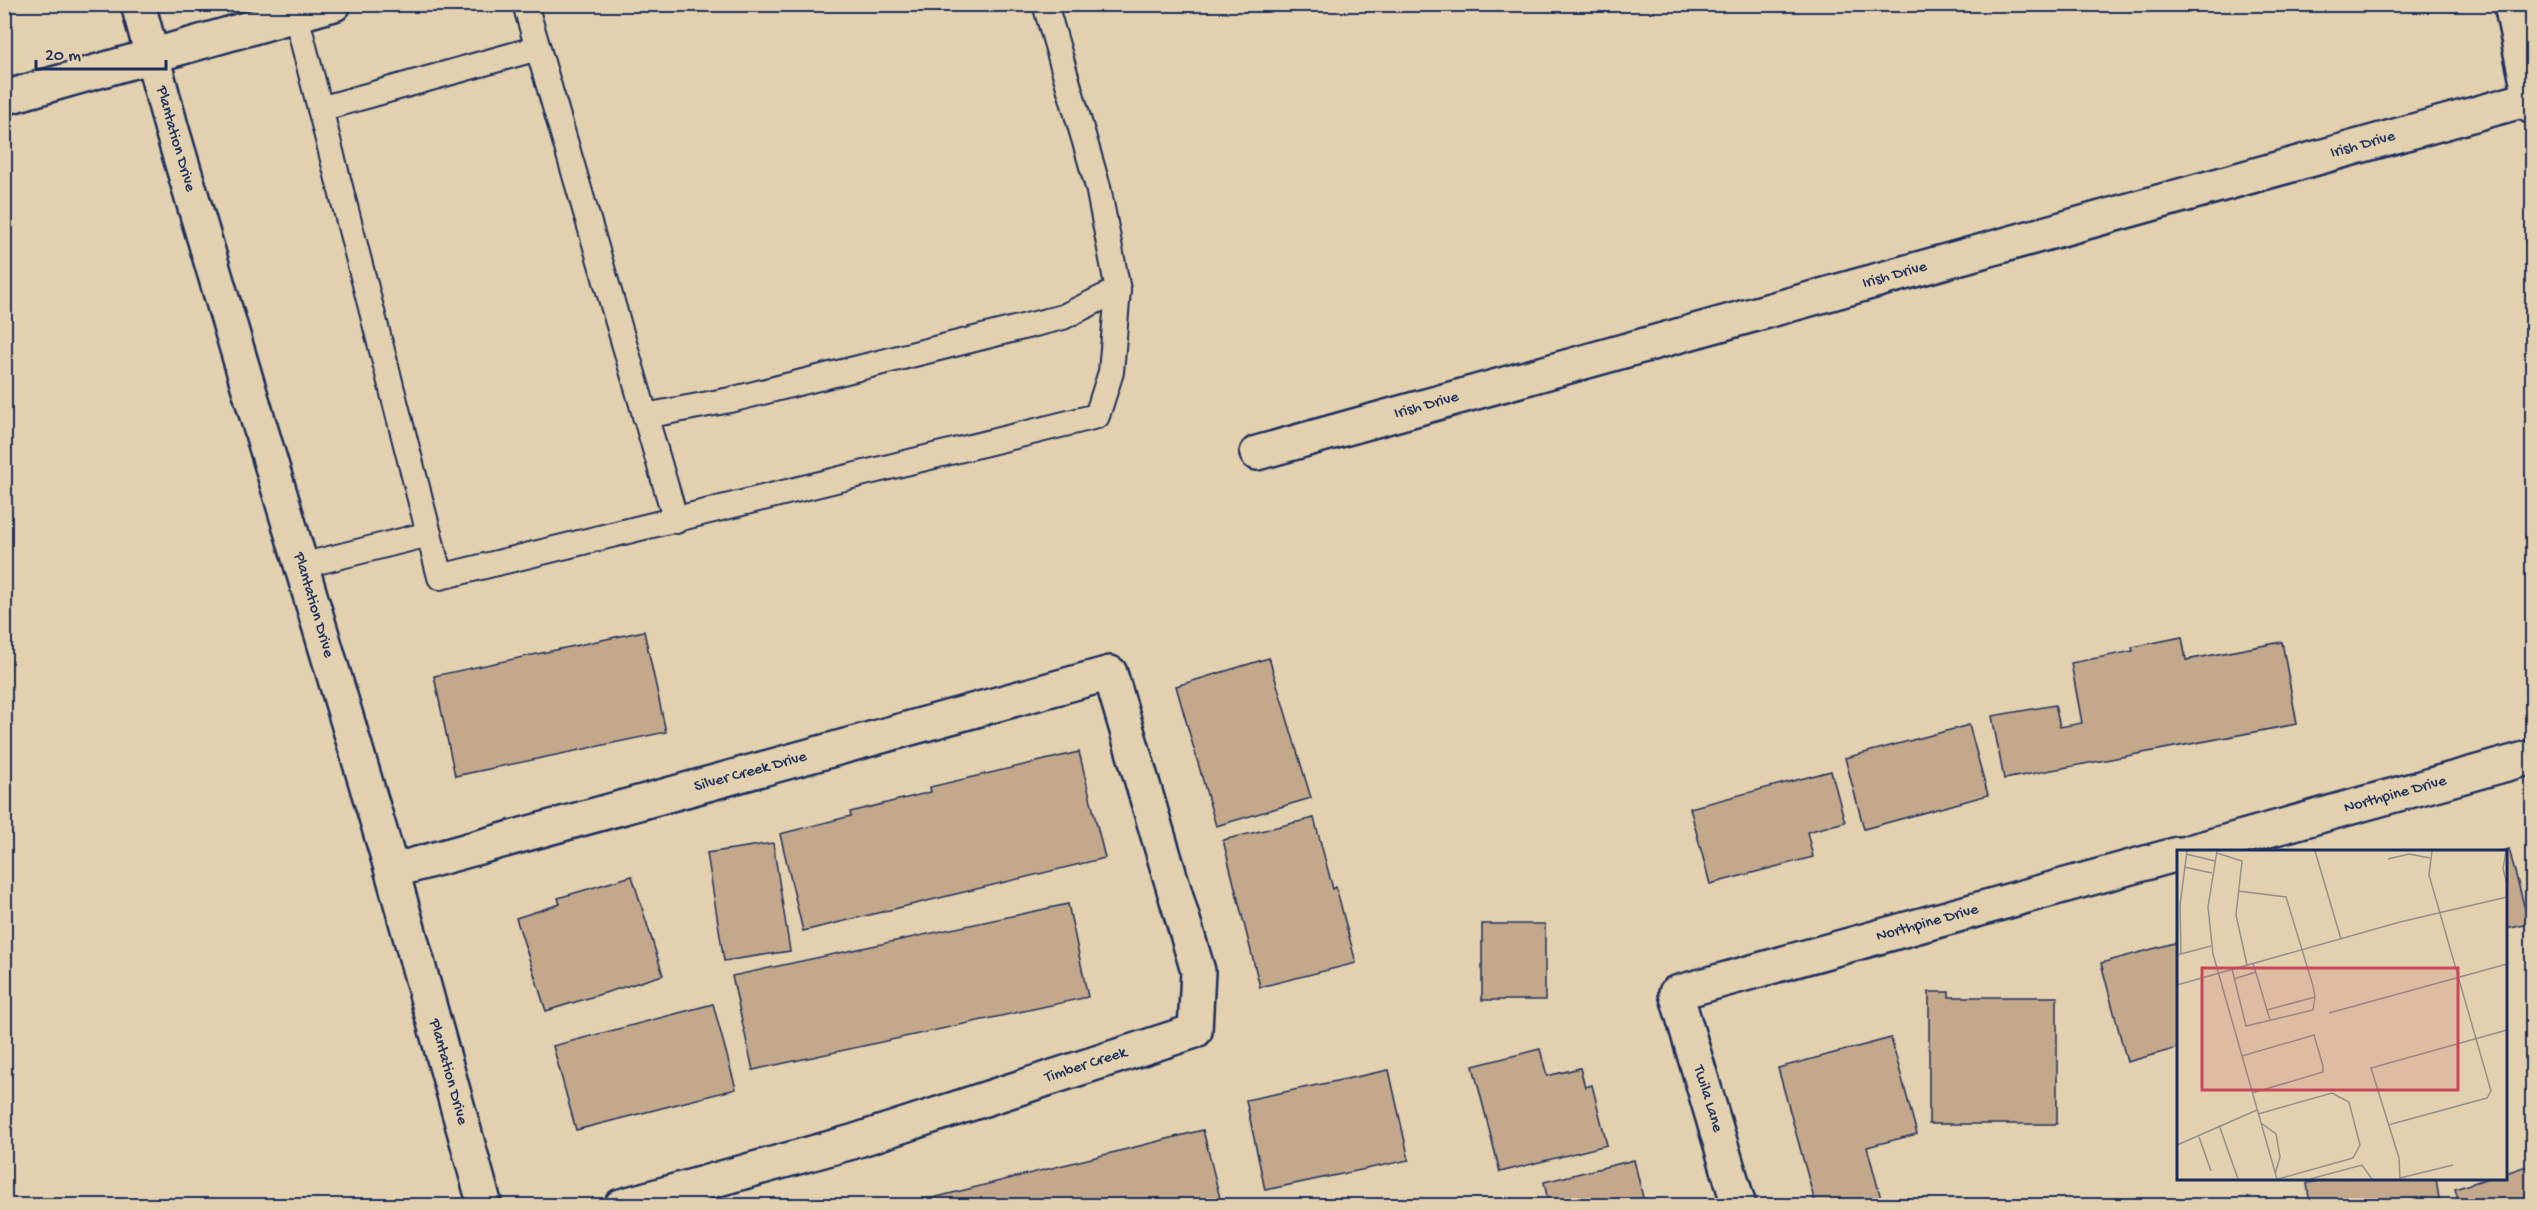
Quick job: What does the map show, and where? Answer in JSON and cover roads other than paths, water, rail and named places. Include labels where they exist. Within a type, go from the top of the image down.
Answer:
[{"type":"street","name":"Plantation Drive","points":[[138,4],[150,56],[392,871],[485,1206]]},
{"type":"street","points":[[4,98],[334,4]]},
{"type":"street","points":[[2511,4],[2532,101]]},
{"type":"street","name":"Irish Drive","points":[[1257,453],[2532,101]]},
{"type":"street","name":"Silver Creek Drive","points":[[392,871],[1110,673]]},
{"type":"street","name":"Timber Creek","points":[[621,1206],[852,1142],[1195,1031],[1198,971],[1110,673]]},
{"type":"street","name":"Northpine Drive","points":[[2196,850],[2532,757]]},
{"type":"street","name":"Northpine Drive","points":[[1676,993],[2177,854]]},
{"type":"street","name":"Twila Lane","points":[[1676,993],[1739,1206]]},
{"type":"lane","points":[[525,4],[676,521]]},
{"type":"lane","points":[[296,15],[440,577],[1097,416],[1112,372],[1118,290],[1098,188],[1045,4]]},
{"type":"lane","points":[[320,109],[538,48]]},
{"type":"lane","points":[[645,416],[730,400],[1063,317],[1118,290]]},
{"type":"lane","points":[[301,566],[429,534]]}]
